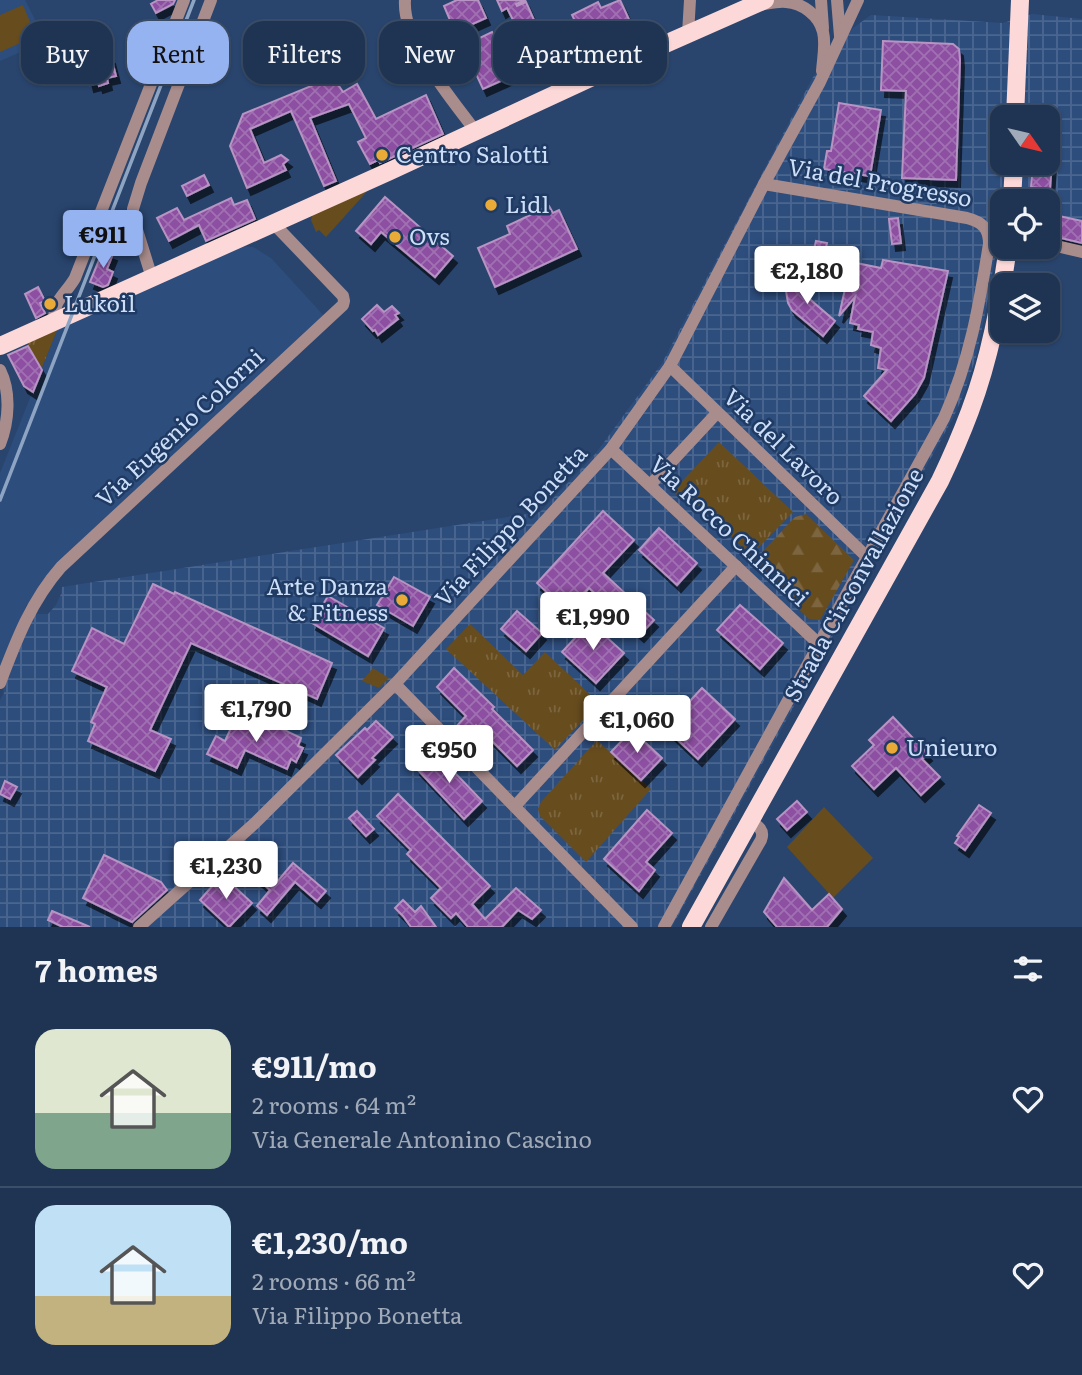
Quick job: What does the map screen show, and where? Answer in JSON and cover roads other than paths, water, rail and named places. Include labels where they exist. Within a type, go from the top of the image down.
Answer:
[{"type":"main road","points":[[1016,105],[1020,0]]},
{"type":"main road","points":[[0,346],[760,3]]},
{"type":"main road","name":"Strada Circonvallazione","points":[[691,927],[920,517],[956,446],[971,410],[987,358],[1006,259]]},
{"type":"street","points":[[55,321],[53,311],[75,278],[184,0]]},
{"type":"street","points":[[152,278],[135,225],[133,209],[211,0]]},
{"type":"street","points":[[405,0],[405,15],[416,47],[476,132]]},
{"type":"street","points":[[688,34],[690,0]]},
{"type":"street","points":[[820,82],[824,49],[821,0]]},
{"type":"street","points":[[837,0],[840,40]]},
{"type":"street","name":"Via Filippo Bonetta","points":[[139,927],[255,823],[395,684],[611,449],[670,366],[820,82],[858,0]]},
{"type":"street","points":[[760,3],[784,2],[799,5],[811,13],[823,29]]},
{"type":"street","name":"Via del Progresso","points":[[764,184],[967,218],[976,220],[988,233],[989,244],[978,315],[957,389],[944,418],[867,557]]},
{"type":"street","name":"Via Eugenio Colorni","points":[[0,683],[29,612],[61,567],[343,305],[342,296],[274,224]]},
{"type":"street","points":[[1060,247],[1082,252]]},
{"type":"street","name":"Via del Lavoro","points":[[670,366],[867,557]]},
{"type":"street","points":[[0,370],[6,393],[7,416],[0,444]]},
{"type":"street","points":[[650,485],[717,413]]},
{"type":"street","name":"Via Rocco Chinnici","points":[[611,449],[819,644]]},
{"type":"street","points":[[664,927],[867,557]]},
{"type":"street","points":[[514,806],[736,566]]},
{"type":"street","points":[[395,684],[632,927]]},
{"type":"street","points":[[711,927],[761,840],[761,830],[750,821]]},
{"type":"railway","points":[[0,500],[194,0]]},
{"type":"place","name":"Centro Salotti","points":[[382,155]]},
{"type":"place","name":"Lidl","points":[[491,205]]},
{"type":"place","name":"Ovs","points":[[395,237]]},
{"type":"place","name":"Lukoil","points":[[50,304]]},
{"type":"place","name":"Arte Danza & Fitness","points":[[402,600]]},
{"type":"place","name":"Unieuro","points":[[892,748]]}]
